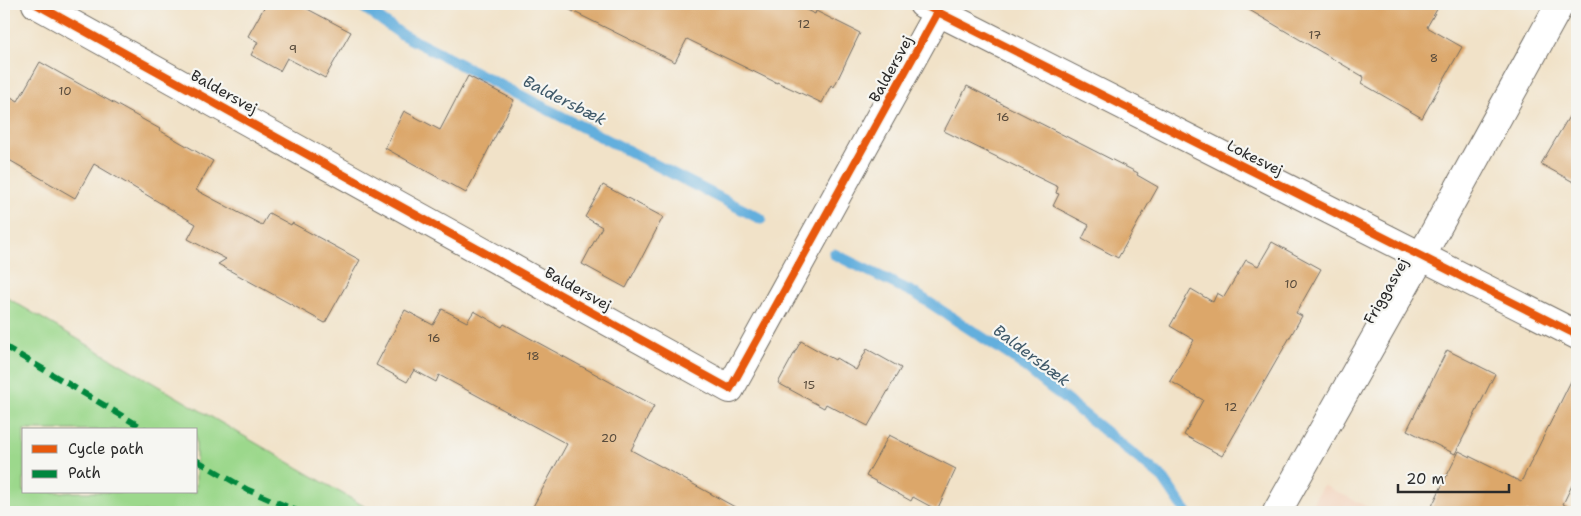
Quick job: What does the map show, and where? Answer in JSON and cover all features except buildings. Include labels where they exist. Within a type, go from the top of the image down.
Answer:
[{"type":"street","name":"Baldersvej","points":[[36,4],[730,389],[930,8]]},
{"type":"street","name":"Friggasvej","points":[[1277,512],[1421,257],[1560,4]]},
{"type":"street","name":"Lokesvej","points":[[930,8],[1577,335]]},
{"type":"shaded area","points":[[1323,485],[1378,512],[1307,512]]},
{"type":"green space","points":[[4,296],[374,512],[4,512]]},
{"type":"waterway","name":"Baldersbæk","points":[[359,4],[401,34],[761,219]]},
{"type":"waterway","name":"Baldersbæk","points":[[834,254],[916,294],[1014,358],[1163,478],[1186,512]]},
{"type":"marked path","points":[[4,346],[143,428]]},
{"type":"marked path","points":[[198,461],[248,490],[299,512]]},
{"type":"cycle path","points":[[36,4],[730,389],[938,12]]},
{"type":"cycle path","points":[[922,4],[1577,335]]}]
